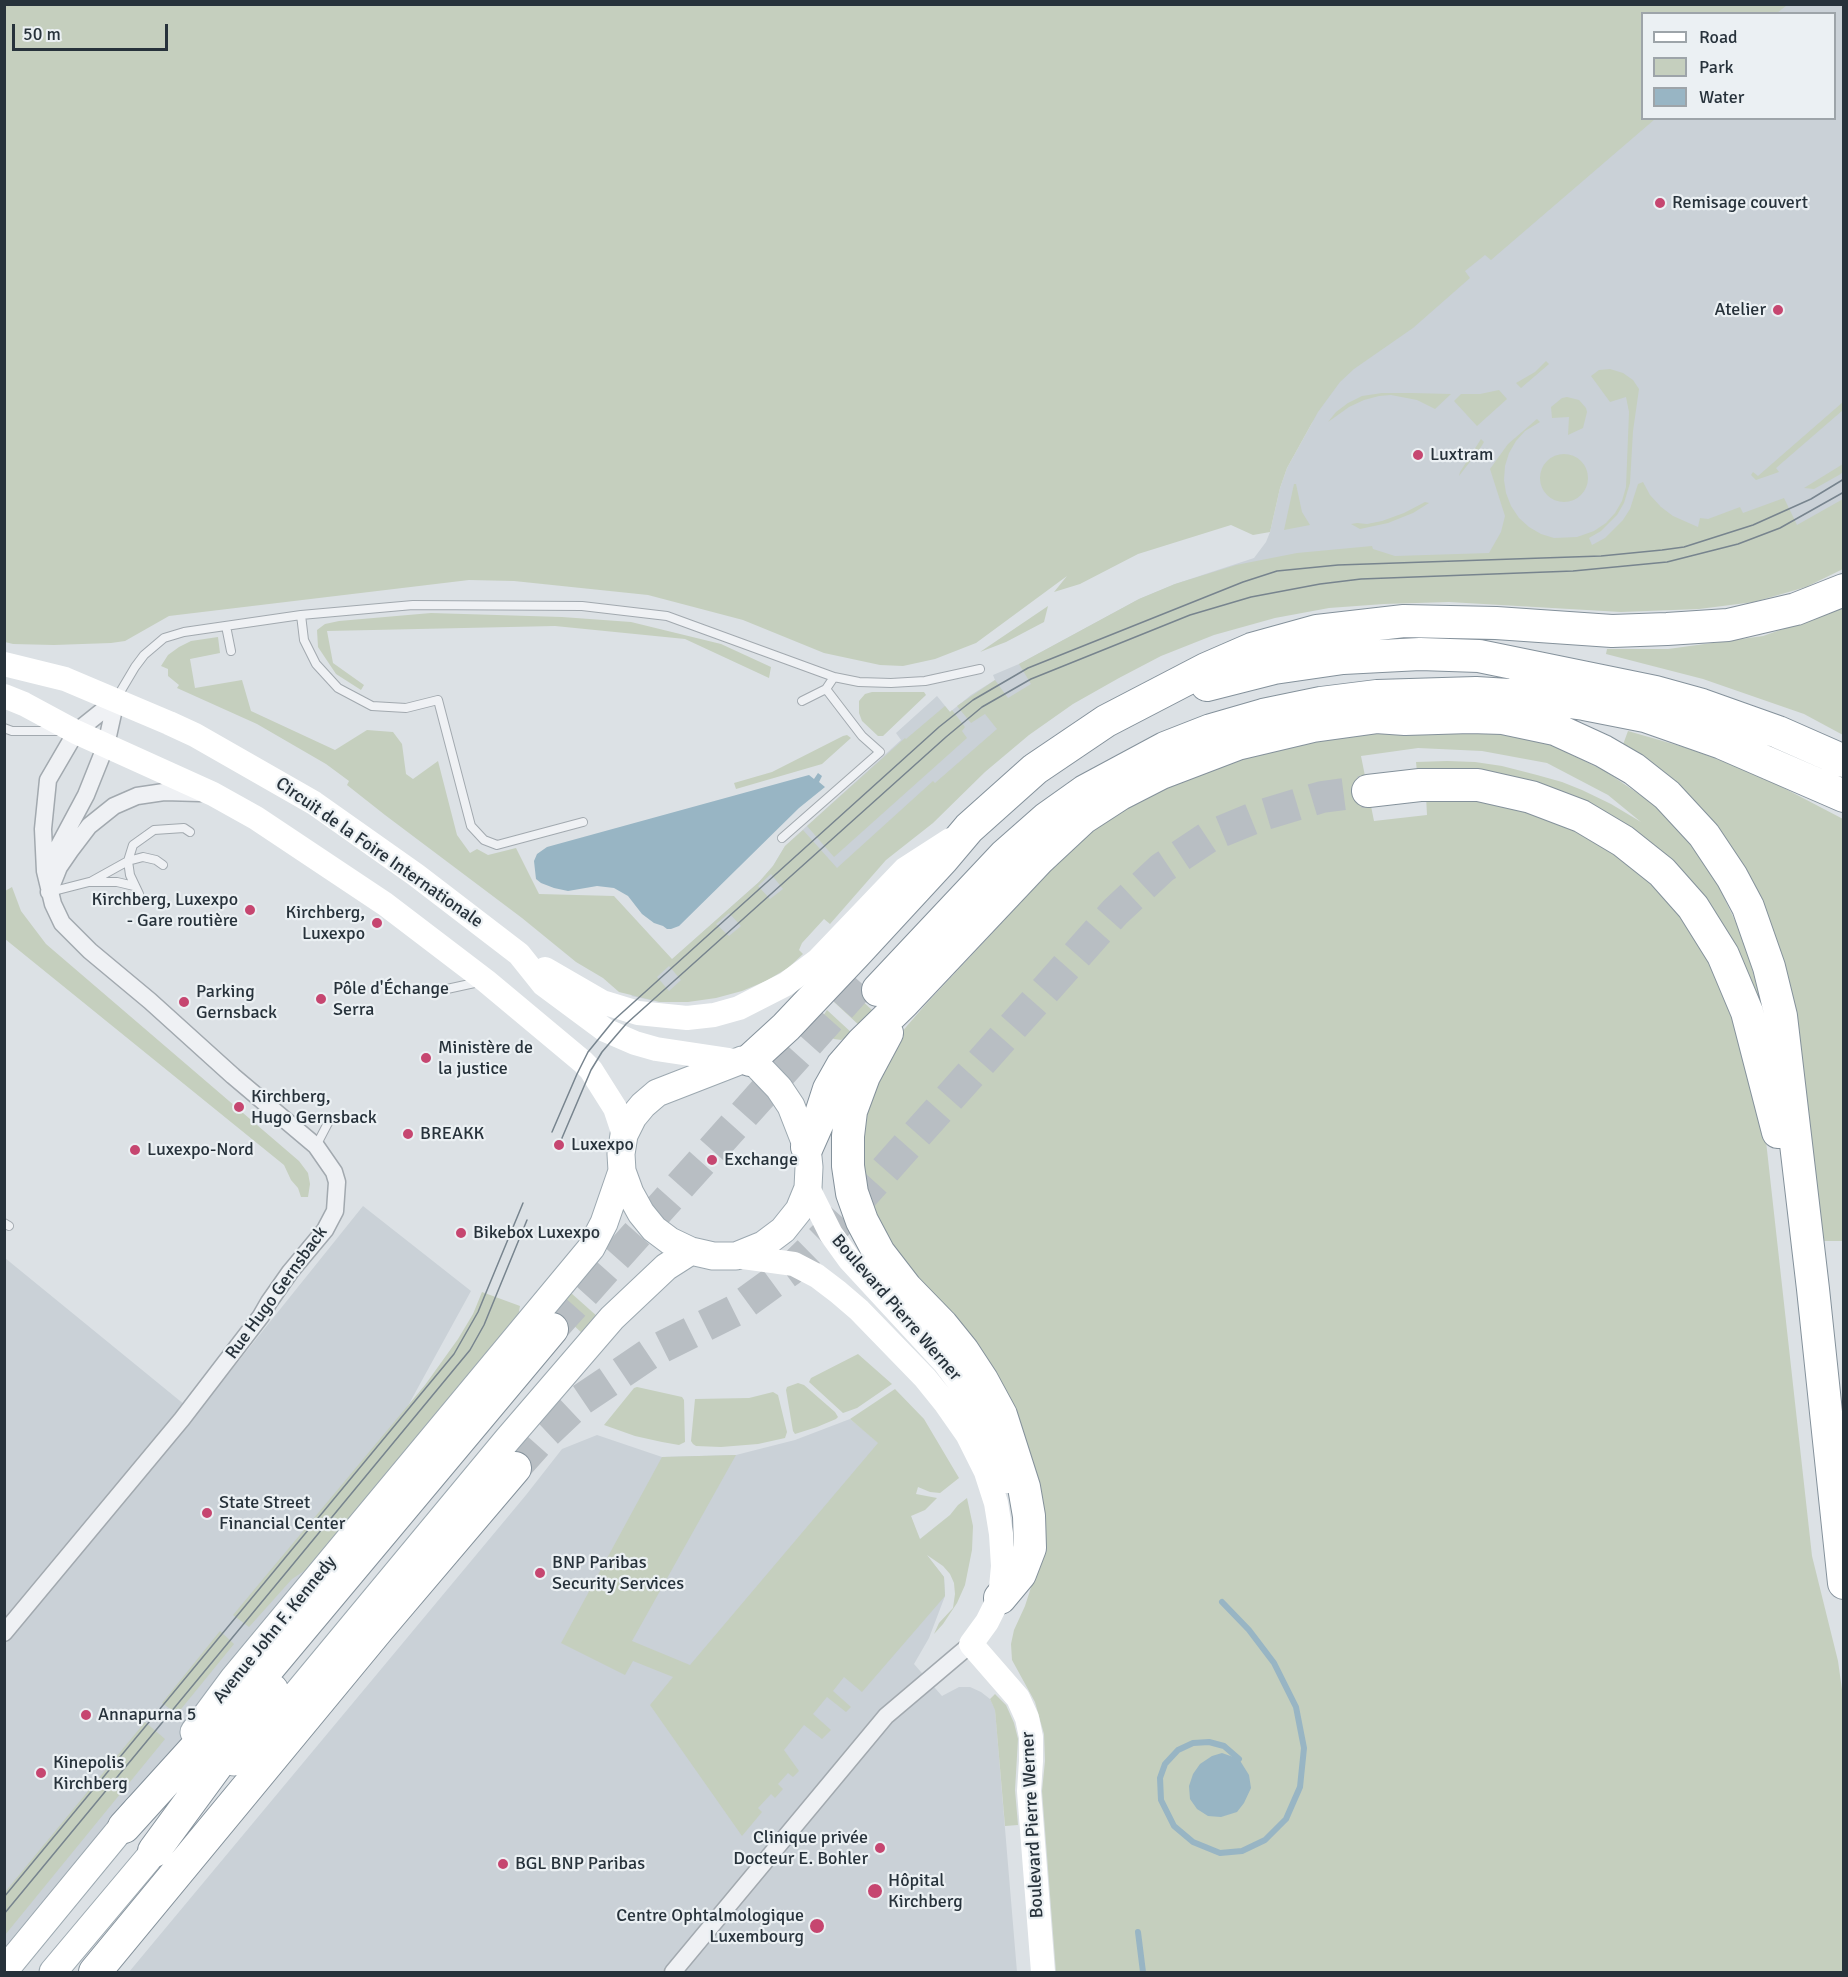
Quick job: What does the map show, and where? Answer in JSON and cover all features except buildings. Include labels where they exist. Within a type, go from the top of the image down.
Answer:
[{"type":"highway","points":[[743,1060],[786,1027],[969,828],[1035,769],[1106,721],[1206,669],[1252,649],[1317,631],[1404,621],[1496,623],[1612,631],[1728,625],[1796,609],[1844,590]]},
{"type":"highway","points":[[1143,703],[1274,668],[1343,658],[1420,654],[1479,656],[1654,692],[1702,705],[1778,732],[1844,761]]},
{"type":"highway","points":[[807,1147],[830,1089],[842,1066],[862,1042],[882,990],[946,890],[1037,804],[1115,753],[1157,732],[1206,714],[1254,699],[1308,687],[1421,675],[1490,674],[1602,682]]},
{"type":"highway","points":[[1000,1598],[1020,1574],[1030,1548],[1029,1516],[1024,1487],[1000,1415],[982,1380],[942,1325],[906,1288],[879,1253],[862,1221],[852,1193],[848,1137],[851,1111],[864,1076],[882,990],[1005,855],[1047,818],[1084,791],[1165,748],[1211,730],[1263,715],[1321,703],[1377,696],[1476,693],[1525,696],[1584,704],[1645,716],[1753,755],[1844,796]]},
{"type":"highway","points":[[882,990],[1039,859],[1083,818],[1120,794],[1161,773],[1238,744],[1313,726],[1376,717],[1408,709],[1469,706],[1522,708],[1683,730]]},
{"type":"highway","points":[[1376,717],[1503,718],[1555,729],[1603,751],[1634,769],[1667,795],[1704,835],[1732,877],[1748,907],[1769,967],[1781,1016],[1844,1583]]},
{"type":"highway","points":[[1368,791],[1420,785],[1478,785],[1531,797],[1581,816],[1623,841],[1662,872],[1693,907],[1723,955],[1747,1012],[1777,1125],[1799,1261],[1813,1289]]},
{"type":"highway","points":[[124,1827],[270,1666],[558,1335],[282,1677],[154,1851]]},
{"type":"highway","points":[[95,1972],[379,1628],[515,1468]]},
{"type":"main road","name":"Circuit de la Foire Internationale","points":[[4,664],[65,679],[195,735],[314,803],[416,875],[519,954],[543,984],[605,1030],[656,1049],[743,1060]]},
{"type":"main road","points":[[4,696],[76,732],[213,794],[256,818],[314,855],[429,936],[591,1070],[615,1108],[624,1135]]},
{"type":"main road","points":[[519,954],[602,1002],[631,1012],[687,1018],[739,1008],[786,984],[818,960],[905,869],[969,828]]},
{"type":"main road","points":[[743,1060],[779,1088],[798,1122],[807,1147],[808,1188],[799,1210],[783,1230],[763,1245],[736,1256],[712,1256],[691,1251],[670,1241],[641,1213],[622,1171],[621,1154],[624,1135],[633,1117],[657,1093],[743,1060]]},
{"type":"main road","name":"Avenue John F. Kennedy","points":[[4,1971],[124,1827],[234,1678],[591,1248],[604,1223],[622,1171]]},
{"type":"main road","name":"Boulevard Pierre Werner","points":[[808,1188],[831,1234],[849,1259],[945,1363],[965,1390],[983,1421],[1002,1465],[1015,1515],[1017,1543],[1012,1572],[987,1622],[971,1644],[1018,1698],[1027,1718],[1031,1737],[1032,1761],[1029,1791],[1042,1972]]},
{"type":"main road","points":[[53,1972],[154,1851],[299,1691],[507,1440],[612,1318],[666,1267],[691,1251]]},
{"type":"main road","name":"Boulevard Pierre Werner","points":[[736,1256],[794,1264],[817,1276],[859,1310],[925,1378],[946,1404],[967,1434],[986,1472],[996,1503],[1003,1566],[1000,1598]]},
{"type":"street","name":"Rue Hugo Gernsback","points":[[4,1633],[182,1419],[261,1316],[290,1272],[325,1230],[335,1211],[337,1182],[334,1172],[316,1146],[90,951],[62,922],[53,904],[45,871],[43,829],[48,780],[76,732],[116,700]]},
{"type":"street","points":[[45,871],[78,811],[106,745],[116,700]]},
{"type":"street","points":[[49,892],[59,867],[70,851],[89,826],[114,806],[137,796],[164,792],[213,794]]},
{"type":"street","points":[[673,1972],[886,1716],[971,1644]]},
{"type":"lane","points":[[116,700],[144,655],[164,638],[184,632],[301,615],[413,605],[582,606],[667,616],[834,677],[859,682],[925,681],[980,669]]},
{"type":"lane","points":[[301,615],[304,640],[316,664],[338,688],[372,706],[406,708],[438,700],[471,826],[484,840],[497,845],[583,822]]},
{"type":"lane","points":[[226,626],[231,651]]},
{"type":"lane","points":[[802,701],[826,689],[834,677]]},
{"type":"lane","points":[[782,838],[880,752],[862,736],[826,689]]},
{"type":"lane","points":[[4,728],[12,731],[76,732]]},
{"type":"lane","points":[[49,892],[89,882],[117,882],[136,890],[128,861],[133,845],[154,830],[184,828],[190,832]]},
{"type":"lane","points":[[89,882],[128,861],[144,857],[156,860],[163,865]]},
{"type":"lane","points":[[447,989],[486,981]]},
{"type":"lane","points":[[316,1146],[328,1124]]},
{"type":"shaded area","points":[[1762,5],[1843,5],[1843,519],[1389,590],[1162,641],[918,809],[660,1002],[631,996],[759,882],[773,866],[785,846],[901,740],[896,733],[937,696],[950,712],[995,680],[993,675],[1019,664],[1139,599],[1175,584],[1254,558],[1266,542],[1270,532],[1287,468],[1312,423],[1316,394],[1641,119],[1836,120],[1836,12],[1754,12]]},
{"type":"shaded area","points":[[363,1206],[471,1291],[308,1588],[5,1971],[5,1258],[196,1414]]},
{"type":"shaded area","points":[[850,1419],[920,1477],[912,1503],[911,1516],[922,1549],[944,1577],[945,1596],[929,1638],[914,1664],[942,1696],[959,1687],[970,1687],[990,1699],[995,1709],[1017,1972],[129,1972],[562,1449],[597,1435],[662,1457],[736,1455],[795,1440]]},
{"type":"green space","points":[[5,4],[1787,4],[1778,12],[1641,12],[1641,120],[1654,120],[1491,260],[1485,255],[1465,271],[1470,278],[1413,328],[1354,369],[1340,382],[1318,412],[1287,468],[1270,532],[1253,535],[1231,525],[1138,554],[1080,584],[1054,592],[1067,576],[976,643],[935,659],[903,666],[880,665],[824,653],[743,620],[648,595],[514,581],[469,580],[169,616],[125,641],[111,643],[54,645],[5,642]]},
{"type":"green space","points":[[1546,361],[1549,364],[1521,388],[1516,383],[1535,372]]},
{"type":"green space","points":[[1610,369],[1623,373],[1633,380],[1639,389],[1633,431],[1630,483],[1624,503],[1617,515],[1601,531],[1589,538],[1592,545],[1605,538],[1623,520],[1630,509],[1638,484],[1643,482],[1650,495],[1661,507],[1673,516],[1698,527],[1700,518],[1708,519],[1740,507],[1743,513],[1784,498],[1797,525],[1843,499],[1843,569],[1806,587],[1754,602],[1699,609],[1621,612],[1449,602],[1384,604],[1329,608],[1275,618],[1214,635],[1161,656],[1119,678],[1073,704],[1029,735],[985,772],[933,823],[886,860],[830,924],[824,919],[802,943],[799,950],[803,954],[788,968],[742,991],[716,998],[688,1002],[660,1002],[619,992],[603,978],[576,962],[522,918],[385,815],[347,785],[349,781],[326,764],[257,724],[177,688],[179,685],[168,676],[168,669],[161,666],[168,655],[179,647],[191,641],[218,637],[220,653],[190,659],[195,688],[242,680],[251,711],[335,750],[367,730],[393,732],[402,744],[406,774],[413,779],[438,761],[457,835],[470,853],[477,849],[488,855],[516,848],[539,894],[614,896],[672,959],[759,882],[773,866],[785,846],[803,830],[837,868],[933,781],[935,783],[997,729],[985,714],[971,723],[957,706],[995,680],[1008,698],[1031,684],[1019,664],[1139,599],[1175,584],[1236,565],[1297,553],[1372,546],[1373,549],[1395,556],[1489,553],[1501,532],[1505,516],[1490,469],[1508,444],[1537,419],[1540,422],[1525,431],[1516,441],[1505,466],[1504,480],[1511,506],[1529,527],[1554,538],[1577,537],[1594,531],[1606,523],[1622,501],[1626,487],[1629,412],[1626,397],[1610,402],[1591,376],[1599,370]],"holes":[[[771,874],[783,889],[770,899],[758,886]],[[729,913],[741,926],[729,936],[716,924]],[[669,966],[681,980],[669,991],[657,977]]]},
{"type":"green space","points":[[1499,390],[1507,399],[1477,426],[1454,401],[1461,394],[1480,394]]},
{"type":"green space","points":[[1382,393],[1451,394],[1435,409],[1417,400],[1391,395],[1379,396],[1349,407],[1328,422],[1336,412],[1362,396]]},
{"type":"green space","points":[[1562,398],[1579,400],[1587,412],[1583,428],[1568,435],[1569,417],[1552,418],[1551,407]]},
{"type":"green space","points":[[1843,402],[1843,410],[1776,468],[1779,472],[1756,480],[1751,475],[1753,472],[1758,476]]},
{"type":"green space","points":[[1481,439],[1484,442],[1459,476],[1460,472]]},
{"type":"green space","points":[[1559,454],[1569,454],[1584,464],[1588,478],[1584,492],[1578,498],[1569,502],[1559,502],[1544,492],[1540,483],[1540,473],[1550,458]]},
{"type":"green space","points":[[1843,464],[1843,472],[1839,475],[1814,489],[1804,488]]},
{"type":"green space","points":[[1294,484],[1296,484],[1302,512],[1310,525],[1284,530]]},
{"type":"green space","points":[[1425,502],[1429,503],[1413,513],[1388,523],[1360,529],[1351,524],[1382,521]]},
{"type":"green space","points":[[1048,606],[1044,622],[1006,642],[980,652]]},
{"type":"green space","points":[[1843,608],[1843,735],[1804,714],[1703,679],[1606,654],[1607,649],[1668,649],[1763,636]]},
{"type":"green space","points":[[431,613],[562,617],[631,622],[721,644],[771,667],[769,678],[685,639],[555,626],[327,631],[333,663],[364,685],[361,690],[336,674],[318,647],[317,630],[325,624]]},
{"type":"green space","points":[[924,692],[926,695],[883,736],[878,736],[862,721],[859,713],[859,701],[865,694]]},
{"type":"green space","points":[[945,706],[950,712],[952,710],[965,727],[962,731],[967,738],[834,857],[807,826],[905,738]]},
{"type":"green space","points":[[1483,726],[1541,740],[1605,771],[1652,803],[1691,843],[1715,879],[1741,933],[1748,954],[1762,1006],[1757,1007],[1648,846],[1417,772],[1416,762],[1475,762],[1537,775],[1582,790],[1641,822],[1608,795],[1547,763],[1482,751],[1418,748],[1361,756],[1374,821],[1427,815],[1426,796],[1458,795],[1534,811],[1611,847],[1674,902],[1724,983],[1766,1141],[1812,1556],[1838,1661],[1844,1704],[1843,1972],[1056,1972],[1042,1791],[1045,1761],[1044,1734],[1035,1702],[1012,1660],[1011,1644],[1035,1575],[1041,1548],[862,1188],[864,1108],[900,1034],[1081,838],[1119,810],[1200,769],[1339,733]]},
{"type":"green space","points":[[1628,731],[1687,748],[1757,774],[1843,819],[1843,1241],[1816,1241],[1763,927],[1621,750]]},
{"type":"green space","points":[[847,735],[851,738],[822,764],[736,789],[734,783],[772,772]]},
{"type":"green space","points":[[12,887],[21,911],[46,944],[299,1161],[308,1173],[310,1184],[308,1197],[301,1197],[284,1165],[5,939],[5,891]]},
{"type":"green space","points":[[847,986],[874,1012],[861,1027],[834,1002]]},
{"type":"green space","points":[[827,1010],[853,1034],[841,1040],[828,1036],[822,1023]]},
{"type":"green space","points":[[482,1292],[520,1306],[517,1322],[475,1367],[313,1565],[292,1579],[249,1627],[233,1615],[425,1385],[458,1339],[473,1314]]},
{"type":"green space","points":[[571,1293],[598,1317],[583,1334],[557,1310]]},
{"type":"green space","points":[[858,1354],[892,1384],[857,1408],[843,1413],[809,1382],[811,1378]]},
{"type":"green space","points":[[798,1383],[804,1385],[838,1417],[795,1434],[786,1390],[787,1387]]},
{"type":"green space","points":[[637,1387],[682,1397],[685,1442],[679,1445],[662,1442],[635,1436],[604,1425]]},
{"type":"green space","points":[[895,1389],[924,1419],[959,1478],[940,1493],[918,1487],[916,1494],[937,1498],[925,1510],[911,1516],[920,1539],[967,1498],[973,1526],[972,1550],[965,1585],[957,1603],[934,1634],[939,1623],[953,1608],[955,1594],[950,1574],[927,1555],[944,1577],[945,1596],[862,1692],[844,1677],[833,1691],[851,1707],[846,1712],[827,1697],[813,1714],[831,1730],[822,1739],[804,1725],[784,1750],[799,1771],[793,1777],[788,1773],[778,1784],[783,1789],[775,1798],[771,1794],[758,1808],[762,1812],[742,1836],[650,1705],[673,1677],[633,1661],[625,1675],[561,1643],[662,1457],[736,1455],[632,1641],[690,1665],[878,1443],[850,1419]]},
{"type":"green space","points":[[773,1392],[778,1395],[787,1432],[785,1438],[758,1444],[721,1447],[696,1446],[691,1441],[695,1399],[749,1398]]},
{"type":"green space","points":[[220,1631],[234,1644],[177,1714],[162,1703]]},
{"type":"green space","points":[[995,1694],[1006,1705],[1018,1739],[1015,1790],[1018,1825],[1005,1826],[995,1710],[990,1699]]},
{"type":"green space","points":[[145,1722],[165,1739],[5,1935],[5,1892]]},
{"type":"water","points":[[818,773],[822,776],[819,782],[825,787],[799,808],[679,926],[667,929],[654,923],[642,914],[628,896],[614,888],[597,886],[568,891],[554,888],[536,879],[534,861],[537,854],[547,847],[809,775],[814,779]]},
{"type":"water","points":[[1222,1753],[1239,1759],[1249,1775],[1251,1788],[1237,1812],[1221,1817],[1208,1816],[1197,1809],[1190,1799],[1189,1786],[1200,1764]]},
{"type":"waterway","points":[[1222,1602],[1249,1630],[1274,1663],[1296,1707],[1304,1748],[1300,1787],[1286,1819],[1265,1840],[1242,1851],[1220,1853],[1193,1842],[1174,1826],[1161,1800],[1160,1778],[1165,1764],[1178,1750],[1193,1743],[1209,1742],[1224,1746],[1239,1759]]},
{"type":"waterway","points":[[1138,1932],[1143,1972]]},
{"type":"tunnel","points":[[515,1468],[546,1433],[581,1400],[652,1352],[734,1311],[790,1270],[837,1224],[1115,912],[1162,868],[1210,836],[1259,816],[1322,797],[1368,791]]},
{"type":"tunnel","points":[[552,1329],[866,978]]},
{"type":"tram line","points":[[552,1132],[588,1052],[614,1020],[939,727],[973,700],[1028,668],[1243,582],[1277,571],[1338,565],[1601,556],[1684,547],[1753,525],[1811,499],[1844,479]]},
{"type":"tram line","points":[[559,1145],[591,1070],[602,1052],[626,1024],[946,737],[982,707],[1031,679],[1190,615],[1251,597],[1361,579],[1573,571],[1667,562],[1738,544],[1780,528],[1844,492]]},
{"type":"tram line","points":[[4,1897],[454,1354],[478,1312],[523,1203]]},
{"type":"tram line","points":[[4,1914],[470,1350],[484,1325],[527,1220]]},
{"type":"place","name":"Remisage couvert","points":[[1660,203]]},
{"type":"place","name":"Atelier","points":[[1778,310]]},
{"type":"place","name":"Luxtram","points":[[1418,455]]},
{"type":"place","name":"Kirchberg, Luxexpo - Gare routière","points":[[250,910]]},
{"type":"place","name":"Kirchberg, Luxexpo","points":[[377,923]]},
{"type":"place","name":"Pôle d'Échange Serra","points":[[321,999]]},
{"type":"place","name":"Parking Gernsback","points":[[184,1002]]},
{"type":"place","name":"Ministère de la justice","points":[[426,1058]]},
{"type":"place","name":"Kirchberg, Hugo Gernsback","points":[[239,1107]]},
{"type":"place","name":"BREAKK","points":[[408,1134]]},
{"type":"place","name":"Luxexpo","points":[[559,1145]]},
{"type":"place","name":"Luxexpo-Nord","points":[[135,1150]]},
{"type":"place","name":"Exchange","points":[[712,1160]]},
{"type":"place","name":"Bikebox Luxexpo","points":[[461,1233]]},
{"type":"place","name":"State Street Financial Center","points":[[207,1513]]},
{"type":"place","name":"BNP Paribas Security Services","points":[[540,1573]]},
{"type":"place","name":"Annapurna 5","points":[[86,1715]]},
{"type":"place","name":"Kinepolis Kirchberg","points":[[41,1773]]},
{"type":"place","name":"Clinique privée Docteur E. Bohler","points":[[880,1848]]},
{"type":"place","name":"BGL BNP Paribas","points":[[503,1864]]},
{"type":"place","name":"Hôpital Kirchberg","points":[[875,1891]]},
{"type":"place","name":"Centre Ophtalmologique Luxembourg","points":[[817,1926]]}]
